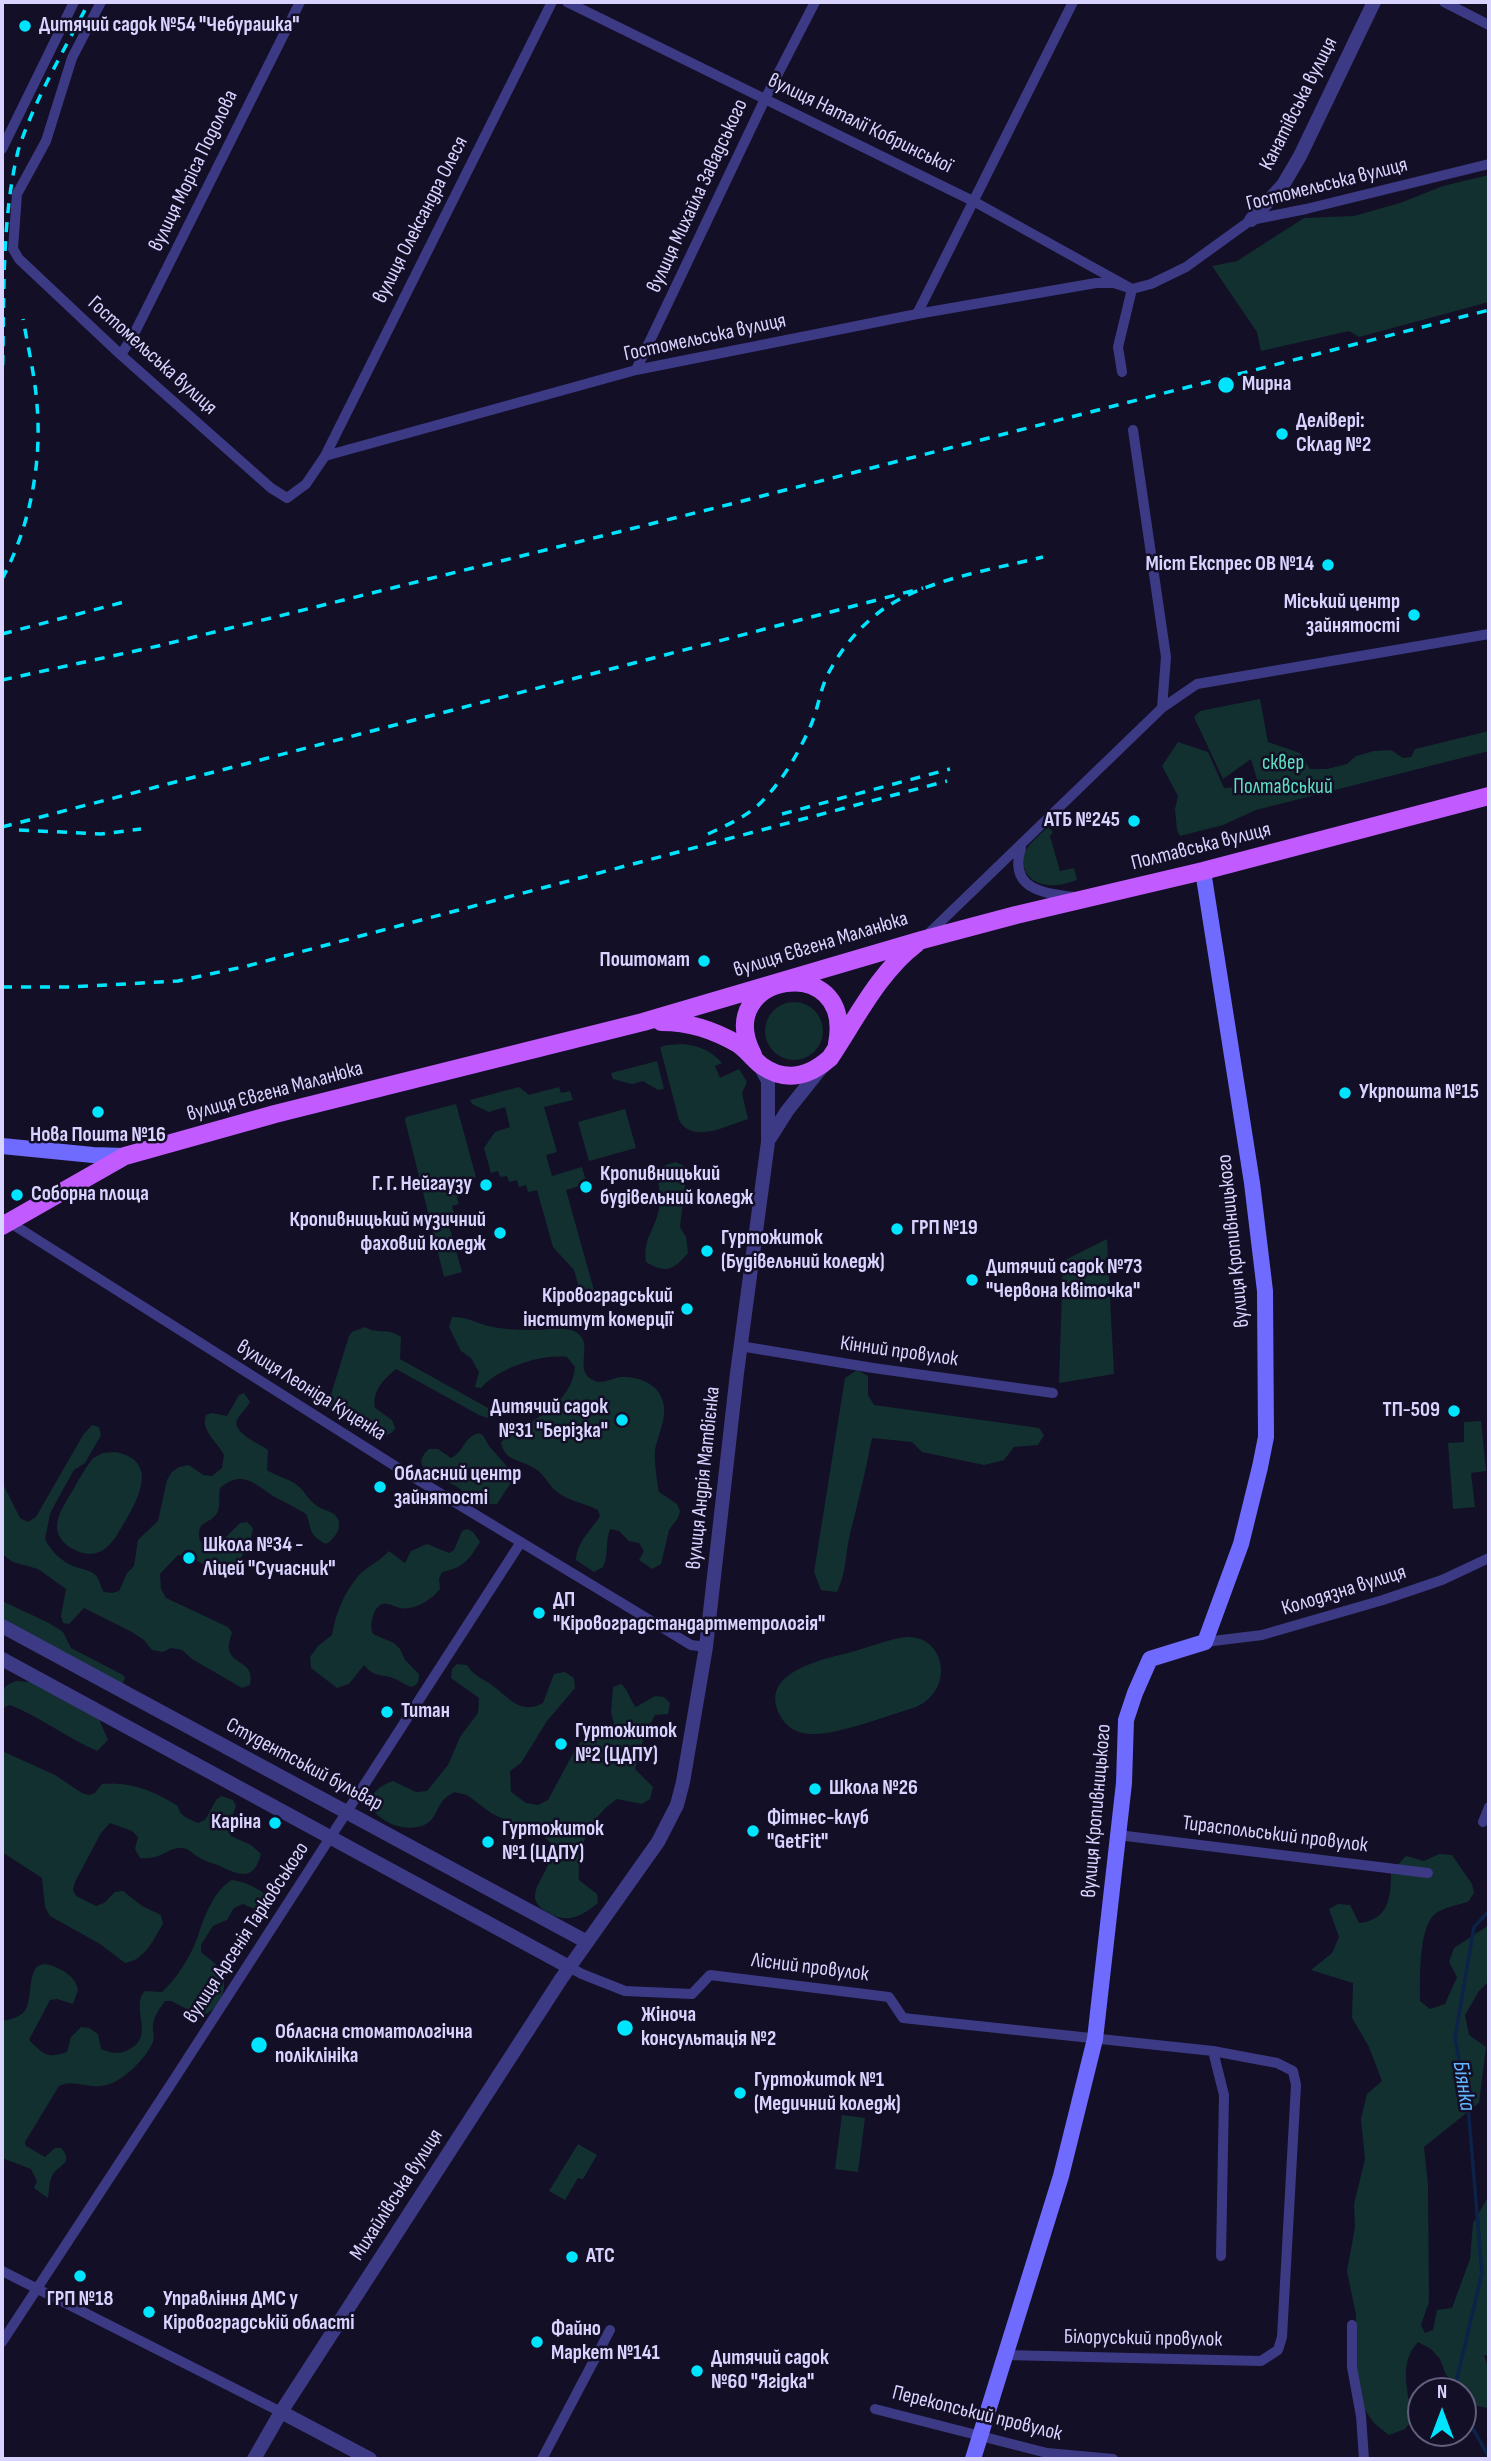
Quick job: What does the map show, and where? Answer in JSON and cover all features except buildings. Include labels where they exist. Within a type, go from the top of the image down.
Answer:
[{"type":"main road","name":"Полтавська вулиця","points":[[922,940],[1203,871],[1489,796]]},
{"type":"main road","name":"вулиця Кропивницького","points":[[972,2459],[1060,2176],[1095,2039],[1124,1783],[1126,1720],[1150,1659],[1205,1642],[1241,1544],[1266,1437],[1265,1291],[1252,1183],[1203,871]]},
{"type":"main road","name":"вулиця Євгена Маланюка","points":[[5,1224],[125,1156],[275,1114],[643,1022],[922,940]]},
{"type":"main road","points":[[643,1022],[674,1022],[701,1026],[739,1045],[775,1073],[790,1076],[805,1074],[830,1058],[884,977],[902,956],[922,940]]},
{"type":"main road","points":[[757,1060],[745,1036],[747,1014],[757,996],[780,982],[807,984],[825,994],[832,1002],[840,1030],[837,1045],[830,1058]]},
{"type":"main road","points":[[2,1146],[125,1156]]},
{"type":"street","points":[[2,149],[74,2]]},
{"type":"street","name":"Гостомельська вулиця","points":[[101,2],[72,58],[46,141],[17,194],[13,249],[19,259],[121,355],[271,488],[287,498],[306,484],[325,456],[636,370],[917,314],[1096,283],[1114,283],[1132,289],[1151,284],[1186,267],[1251,220],[1489,164]]},
{"type":"street","name":"вулиця Моріса Подолова","points":[[121,355],[300,2]]},
{"type":"street","name":"вулиця Олександра Олеся","points":[[325,456],[552,2]]},
{"type":"street","name":"вулиця Наталії Кобринської","points":[[567,2],[975,202],[1132,289]]},
{"type":"street","name":"вулиця Михайла Завадського","points":[[636,370],[765,99],[815,2]]},
{"type":"street","points":[[917,314],[1073,2]]},
{"type":"street","name":"Канатівська вулиця","points":[[1251,220],[1283,185],[1300,156],[1374,2]]},
{"type":"street","points":[[1444,2],[1489,25]]},
{"type":"street","points":[[1122,372],[1118,347],[1132,289]]},
{"type":"street","points":[[1133,430],[1166,657],[1162,708]]},
{"type":"street","name":"вулиця Євгена Маланюка","points":[[922,940],[1162,708],[1183,691],[1212,680],[1489,634]]},
{"type":"street","points":[[1022,846],[1018,866],[1020,874],[1031,887],[1041,892],[1085,898]]},
{"type":"street","points":[[768,1142],[792,1104],[830,1058]]},
{"type":"street","name":"вулиця Андрія Матвієнка","points":[[578,1955],[658,1842],[677,1805],[683,1782],[706,1647],[740,1346],[768,1142],[768,1082],[757,1060]]},
{"type":"street","name":"вулиця Леоніда Куценка","points":[[5,1224],[395,1466],[691,1645],[706,1647]]},
{"type":"street","name":"Кінний провулок","points":[[740,1346],[1053,1393]]},
{"type":"street","name":"вулиця Арсенія Тарковського","points":[[2,2342],[521,1542]]},
{"type":"street","name":"Колодязна вулиця","points":[[1205,1642],[1262,1636],[1442,1580],[1489,1558]]},
{"type":"street","name":"Студентський бульвар","points":[[2,1626],[586,1942]]},
{"type":"street","points":[[2,1659],[569,1967]]},
{"type":"street","points":[[1483,1822],[1489,1807]]},
{"type":"street","name":"Тираспольський провулок","points":[[1118,1835],[1428,1873]]},
{"type":"street","name":"Михайлівська вулиця","points":[[254,2459],[281,2412],[578,1955]]},
{"type":"street","name":"Лісний провулок","points":[[569,1967],[625,1990],[692,1994],[710,1975],[889,1997],[904,2018],[1213,2051],[1277,2063],[1293,2071],[1296,2085],[1282,2337],[1278,2350]]},
{"type":"street","points":[[1213,2051],[1223,2095],[1221,2256]]},
{"type":"street","points":[[2,2271],[370,2459]]},
{"type":"street","points":[[1352,2325],[1352,2367],[1361,2416],[1364,2459]]},
{"type":"street","points":[[542,2459],[610,2330]]},
{"type":"street","name":"Білоруський провулок","points":[[1004,2355],[1261,2361],[1278,2350]]},
{"type":"street","name":"Перекопський провулок","points":[[875,2409],[1047,2453],[1113,2459]]},
{"type":"green space","points":[[1489,175],[1489,302],[1359,337],[1349,331],[1261,351],[1257,332],[1212,266],[1237,261],[1304,218],[1354,216],[1400,203],[1443,186]]},
{"type":"green space","name":"сквер Полтавський","points":[[1260,699],[1268,742],[1300,753],[1310,769],[1327,769],[1347,764],[1356,756],[1374,751],[1391,750],[1403,758],[1411,757],[1415,749],[1489,731],[1489,751],[1256,810],[1223,825],[1180,836],[1175,809],[1178,796],[1162,766],[1178,742],[1208,752],[1224,788],[1259,786],[1251,759],[1223,779],[1194,717],[1200,711]]},
{"type":"green space","points":[[1048,827],[1053,832],[1050,836],[1060,871],[1074,868],[1077,880],[1061,884],[1041,884],[1026,872],[1023,860],[1025,852]]},
{"type":"green space","points":[[794,1002],[805,1004],[818,1015],[823,1031],[821,1042],[810,1055],[794,1060],[783,1058],[770,1047],[765,1031],[767,1020],[778,1007]]},
{"type":"green space","points":[[684,1044],[714,1055],[722,1063],[715,1066],[720,1078],[739,1069],[747,1082],[742,1093],[748,1119],[721,1129],[702,1132],[685,1127],[679,1120],[660,1047]]},
{"type":"green space","points":[[657,1061],[664,1089],[658,1090],[643,1081],[632,1084],[613,1079],[611,1073]]},
{"type":"green space","points":[[519,1087],[529,1095],[559,1087],[561,1093],[570,1091],[573,1100],[544,1107],[557,1152],[546,1155],[552,1176],[582,1167],[587,1184],[566,1190],[595,1294],[582,1298],[574,1270],[553,1247],[537,1190],[528,1192],[526,1185],[519,1187],[517,1180],[509,1182],[507,1176],[500,1177],[498,1171],[491,1173],[484,1148],[495,1132],[510,1127],[505,1107],[489,1112],[472,1104],[470,1100]]},
{"type":"green space","points":[[456,1104],[476,1177],[469,1179],[470,1186],[463,1188],[465,1195],[457,1197],[459,1204],[452,1206],[454,1213],[446,1215],[462,1272],[444,1277],[405,1120],[406,1117]]},
{"type":"green space","points":[[625,1109],[636,1148],[589,1161],[578,1122]]},
{"type":"green space","points":[[676,1162],[684,1166],[686,1177],[680,1227],[686,1237],[688,1253],[674,1266],[664,1269],[646,1262],[646,1247],[659,1208],[658,1172],[666,1165]]},
{"type":"green space","points":[[1107,1239],[1114,1374],[1059,1383],[1063,1261]]},
{"type":"green space","name":"Дитячий садок №31 \"Берізка\"","points":[[452,1317],[504,1329],[566,1329],[578,1333],[584,1343],[584,1367],[589,1377],[602,1382],[631,1377],[647,1382],[656,1389],[664,1407],[655,1450],[659,1492],[677,1504],[680,1511],[669,1530],[661,1564],[652,1569],[639,1560],[644,1551],[639,1543],[629,1541],[619,1531],[610,1529],[603,1567],[594,1572],[576,1560],[582,1542],[600,1516],[598,1510],[557,1492],[537,1470],[505,1453],[501,1442],[557,1402],[572,1381],[575,1367],[567,1357],[533,1360],[498,1374],[481,1388],[475,1387],[479,1372],[471,1358],[461,1351],[449,1327]]},
{"type":"green space","points":[[365,1327],[374,1331],[391,1332],[401,1337],[400,1359],[488,1408],[488,1418],[396,1369],[380,1386],[375,1396],[375,1408],[392,1420],[395,1428],[390,1434],[372,1434],[340,1417],[328,1404],[349,1336]]},
{"type":"green space","points":[[857,1370],[868,1376],[868,1395],[874,1405],[1039,1428],[1044,1435],[1038,1445],[1014,1447],[1004,1460],[984,1465],[922,1452],[912,1442],[872,1438],[840,1584],[837,1592],[821,1590],[814,1572],[845,1378]]},
{"type":"green space","points":[[244,1393],[250,1402],[238,1418],[237,1425],[243,1434],[268,1450],[267,1470],[294,1483],[314,1504],[336,1516],[339,1525],[334,1538],[326,1544],[311,1531],[306,1514],[252,1482],[234,1480],[220,1488],[217,1513],[201,1526],[199,1534],[200,1541],[207,1546],[217,1546],[240,1523],[247,1522],[253,1528],[252,1535],[241,1558],[227,1572],[178,1555],[160,1574],[161,1589],[166,1598],[228,1627],[232,1632],[229,1647],[231,1654],[246,1667],[251,1677],[250,1685],[242,1688],[192,1659],[182,1650],[152,1650],[132,1632],[84,1608],[69,1624],[63,1623],[61,1616],[66,1589],[38,1569],[13,1562],[2,1554],[2,1482],[20,1518],[28,1522],[36,1517],[83,1435],[92,1425],[99,1427],[101,1435],[85,1463],[74,1470],[50,1514],[45,1539],[64,1561],[96,1576],[104,1592],[119,1591],[127,1573],[134,1566],[138,1540],[158,1521],[167,1480],[172,1472],[189,1465],[203,1475],[212,1476],[222,1468],[224,1455],[207,1431],[206,1415],[212,1413],[227,1416],[239,1395]]},
{"type":"green space","points":[[1481,1421],[1486,1471],[1471,1473],[1475,1507],[1453,1509],[1448,1443],[1464,1442],[1464,1422]]},
{"type":"green space","points":[[478,1433],[483,1435],[510,1470],[510,1484],[497,1504],[479,1504],[456,1486],[427,1471],[421,1462],[429,1449],[438,1449],[451,1458]]},
{"type":"green space","points":[[115,1452],[128,1456],[137,1463],[142,1480],[140,1490],[126,1520],[108,1546],[96,1553],[79,1552],[64,1543],[59,1536],[57,1529],[60,1513],[93,1458],[103,1453]]},
{"type":"green space","points":[[467,1529],[473,1532],[480,1542],[465,1562],[442,1572],[439,1579],[440,1589],[436,1593],[422,1604],[411,1608],[383,1604],[377,1608],[373,1617],[373,1634],[394,1643],[400,1649],[405,1660],[419,1674],[417,1684],[411,1687],[393,1678],[373,1673],[364,1665],[349,1684],[337,1688],[311,1668],[310,1657],[318,1646],[332,1635],[341,1603],[362,1572],[389,1551],[405,1563],[411,1551],[427,1544],[449,1553],[454,1550],[462,1531]]},
{"type":"green space","points":[[2,1601],[63,1632],[71,1648],[123,1675],[123,1683],[2,1622]]},
{"type":"green space","points":[[907,1637],[920,1639],[930,1645],[941,1665],[937,1689],[916,1707],[849,1728],[823,1733],[798,1732],[790,1728],[781,1717],[776,1701],[778,1688],[785,1678],[797,1670],[828,1658]]},
{"type":"green space","points":[[457,1664],[467,1665],[476,1675],[516,1704],[528,1707],[543,1703],[554,1674],[565,1672],[574,1678],[575,1688],[547,1721],[521,1763],[510,1771],[511,1792],[526,1803],[538,1805],[548,1800],[584,1738],[603,1734],[614,1723],[611,1713],[613,1687],[621,1684],[636,1707],[655,1696],[664,1697],[670,1703],[668,1714],[655,1715],[645,1734],[635,1769],[653,1787],[650,1799],[642,1804],[617,1799],[599,1815],[587,1835],[580,1857],[579,1880],[597,1894],[598,1903],[580,1915],[558,1917],[538,1905],[535,1898],[550,1859],[551,1843],[543,1836],[491,1813],[467,1795],[454,1792],[443,1800],[429,1822],[414,1828],[389,1823],[372,1808],[371,1798],[378,1789],[393,1781],[416,1792],[427,1791],[448,1765],[460,1737],[478,1713],[479,1698],[451,1678],[452,1669]]},
{"type":"green space","points":[[16,1681],[30,1682],[99,1719],[108,1740],[97,1751],[10,1705],[2,1708],[3,1690]]},
{"type":"green space","points":[[2,1751],[55,1775],[89,1795],[95,1793],[102,1784],[112,1783],[151,1792],[178,1806],[182,1815],[198,1823],[205,1820],[221,1796],[233,1800],[236,1806],[228,1829],[231,1836],[251,1845],[261,1854],[258,1863],[255,1869],[240,1874],[205,1861],[184,1848],[154,1857],[140,1858],[135,1849],[138,1837],[132,1831],[110,1823],[101,1833],[73,1890],[76,1896],[96,1906],[104,1903],[115,1892],[123,1891],[142,1906],[161,1915],[163,1924],[148,1948],[138,1958],[125,1963],[100,1944],[50,1916],[45,1907],[42,1878],[2,1852]]},
{"type":"green space","points":[[1439,1854],[1452,1855],[1472,1884],[1474,1893],[1468,1902],[1443,1909],[1430,1920],[1421,1954],[1420,2001],[1430,2009],[1445,2004],[1457,1977],[1449,1962],[1454,1948],[1489,1925],[1489,1981],[1479,1991],[1465,2015],[1469,2035],[1486,2047],[1479,2103],[1424,2147],[1428,2185],[1429,2302],[1421,2325],[1425,2333],[1433,2330],[1437,2310],[1452,2308],[1470,2259],[1473,2223],[1487,2199],[1489,2354],[1484,2356],[1489,2375],[1489,2402],[1488,2408],[1477,2406],[1477,2377],[1448,2377],[1440,2359],[1431,2349],[1418,2342],[1406,2369],[1407,2426],[1389,2435],[1375,2424],[1364,2409],[1356,2371],[1356,2315],[1347,2271],[1355,2227],[1354,2204],[1365,2159],[1361,2119],[1367,2094],[1382,2081],[1369,2047],[1352,2018],[1353,1983],[1311,1970],[1332,1953],[1339,1937],[1329,1909],[1338,1904],[1350,1905],[1359,1923],[1377,1917],[1389,1898],[1391,1872],[1406,1856],[1424,1861]]},
{"type":"green space","points":[[232,1880],[255,1887],[272,1903],[266,1914],[243,1904],[234,1908],[227,1920],[213,1926],[201,1945],[201,1952],[220,1970],[224,1980],[223,1993],[217,2005],[201,2016],[171,2001],[165,2001],[154,2022],[154,2038],[150,2048],[127,2074],[113,2083],[100,2086],[70,2083],[59,2086],[25,2142],[26,2146],[45,2157],[55,2148],[61,2148],[65,2153],[66,2161],[51,2178],[48,2198],[34,2188],[37,2181],[31,2169],[2,2158],[2,2021],[23,2013],[35,1969],[41,1965],[50,1965],[70,1976],[78,1990],[73,2004],[57,1999],[50,2000],[29,2040],[46,2054],[60,2054],[67,2052],[71,2037],[81,2027],[89,2028],[98,2034],[101,2049],[114,2053],[128,2050],[141,2038],[140,2005],[145,1991],[162,1992],[173,1980],[192,1951],[215,1897]]},
{"type":"green space","points":[[842,2115],[865,2118],[858,2172],[835,2169]]},
{"type":"green space","points":[[578,2144],[597,2155],[583,2179],[578,2178],[565,2200],[549,2191]]},
{"type":"waterway","name":"Біянка","points":[[1457,2377],[1482,2273],[1468,2106],[1455,2038],[1474,1927],[1489,1911]]},
{"type":"waterway","name":"Біянка","points":[[1477,2436],[1489,2457]]},
{"type":"railway","points":[[2,384],[6,237],[18,151],[41,94],[89,2]]},
{"type":"railway","points":[[2,680],[158,646],[719,507],[1489,310]]},
{"type":"railway","points":[[2,579],[27,516],[38,449],[36,394],[23,319]]},
{"type":"railway","points":[[708,834],[754,809],[779,781],[807,734],[825,680],[833,665],[851,639],[882,610],[899,599],[939,583],[1043,557]]},
{"type":"railway","points":[[2,827],[923,588]]},
{"type":"railway","points":[[2,634],[124,602]]},
{"type":"railway","points":[[782,814],[950,769]]},
{"type":"railway","points":[[2,987],[71,987],[178,981],[247,966],[947,781]]},
{"type":"railway","points":[[19,830],[101,834],[141,829]]},
{"type":"place","name":"Дитячий садок №54 \"Чебурашка\"","points":[[25,26]]},
{"type":"place","name":"Мирна","points":[[1226,385]]},
{"type":"place","name":"Делівері: Склад №2","points":[[1282,434]]},
{"type":"place","name":"Міст Експрес ОВ №14","points":[[1328,565]]},
{"type":"place","name":"Міський центр зайнятості","points":[[1414,615]]},
{"type":"place","name":"АТБ №245","points":[[1134,821]]},
{"type":"place","name":"Поштомат","points":[[704,961]]},
{"type":"place","name":"Укрпошта №15","points":[[1345,1093]]},
{"type":"place","name":"Нова Пошта №16","points":[[98,1112]]},
{"type":"place","name":"Г. Г. Нейгаузу","points":[[486,1185]]},
{"type":"place","name":"Кропивницький будівельний коледж","points":[[586,1187]]},
{"type":"place","name":"Соборна площа","points":[[17,1195]]},
{"type":"place","name":"ГРП №19","points":[[897,1229]]},
{"type":"place","name":"Кропивницький музичний фаховий коледж","points":[[500,1233]]},
{"type":"place","name":"Гуртожиток (Будівельний коледж)","points":[[707,1251]]},
{"type":"place","name":"Дитячий садок №73 \"Червона квіточка\"","points":[[972,1280]]},
{"type":"place","name":"Кіровоградський інститут комерції","points":[[687,1309]]},
{"type":"place","name":"ТП-509","points":[[1454,1411]]},
{"type":"place","name":"Дитячий садок №31 \"Берізка\"","points":[[622,1420]]},
{"type":"place","name":"Обласний центр зайнятості","points":[[380,1487]]},
{"type":"place","name":"Школа №34 - Ліцей \"Сучасник\"","points":[[189,1558]]},
{"type":"place","name":"ДП \"Кіровоградстандартметрологія\"","points":[[539,1613]]},
{"type":"place","name":"Титан","points":[[387,1712]]},
{"type":"place","name":"Гуртожиток №2 (ЦДПУ)","points":[[561,1744]]},
{"type":"place","name":"Школа №26","points":[[815,1789]]},
{"type":"place","name":"Каріна","points":[[275,1823]]},
{"type":"place","name":"Фітнес-клуб \"GetFit\"","points":[[753,1831]]},
{"type":"place","name":"Гуртожиток №1 (ЦДПУ)","points":[[488,1842]]},
{"type":"place","name":"Жіноча консультація №2","points":[[625,2028]]},
{"type":"place","name":"Обласна стоматологічна поліклініка","points":[[259,2045]]},
{"type":"place","name":"Гуртожиток №1 (Медичний коледж)","points":[[740,2093]]},
{"type":"place","name":"АТС","points":[[572,2257]]},
{"type":"place","name":"ГРП №18","points":[[80,2276]]},
{"type":"place","name":"Управління ДМС у Кіровоградській області","points":[[149,2312]]},
{"type":"place","name":"Файно Маркет №141","points":[[537,2342]]},
{"type":"place","name":"Дитячий садок №60 \"Ягідка\"","points":[[697,2371]]}]
